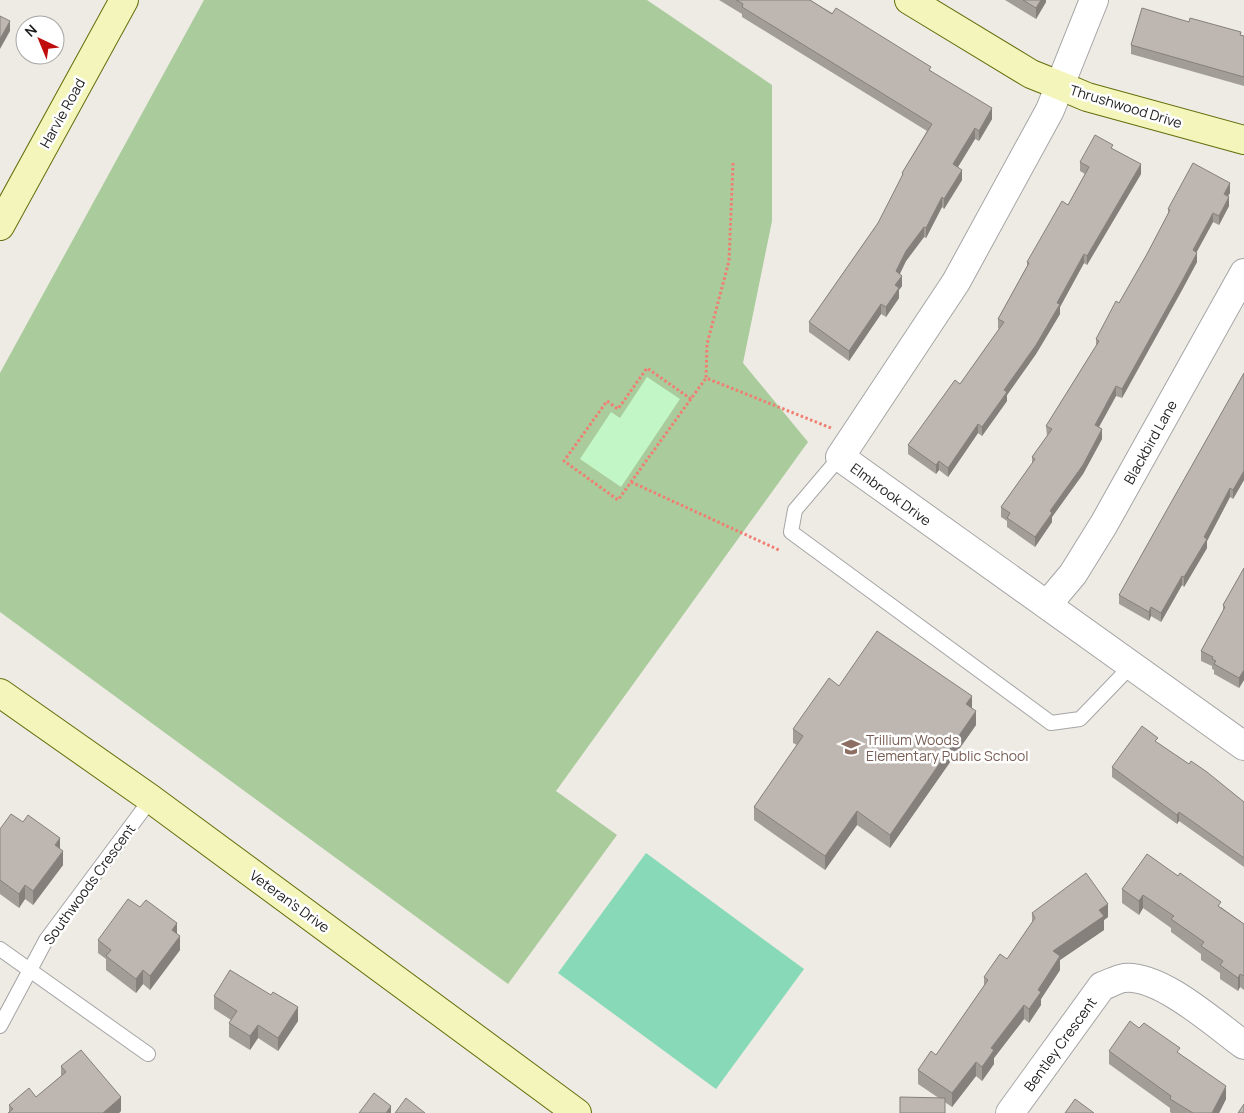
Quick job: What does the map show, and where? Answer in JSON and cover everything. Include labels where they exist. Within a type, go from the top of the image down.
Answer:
[{"type":"main road","name":"Harvie Road","points":[[0,226],[124,0]]},
{"type":"main road","name":"Thrushwood Drive","points":[[909,0],[1031,74],[1087,97],[1244,140]]},
{"type":"main road","name":"Veteran's Drive","points":[[0,693],[151,799],[577,1113]]},
{"type":"street","points":[[847,448],[956,282],[1050,110],[1094,0]]},
{"type":"street","name":"Blackbird Lane","points":[[1047,605],[1073,574],[1104,524],[1244,273]]},
{"type":"street","name":"Elmbrook Drive","points":[[847,448],[1047,605],[1244,746]]},
{"type":"street","name":"Bentley Crescent","points":[[1010,1113],[1102,986],[1123,978],[1144,979],[1162,986],[1244,1046]]},
{"type":"lane","points":[[847,448],[795,510],[791,532],[1051,723],[1080,719],[1131,666]]},
{"type":"lane","name":"Southwoods Crescent","points":[[0,1026],[46,940],[151,799]]},
{"type":"lane","points":[[0,948],[148,1054]]},
{"type":"path","points":[[691,399],[647,368],[618,408],[607,401],[564,461],[618,500],[691,399],[706,378],[707,344],[729,260],[733,163]]},
{"type":"path","points":[[706,378],[847,448]]},
{"type":"path","points":[[631,482],[779,550]]},
{"type":"green space","points":[[204,0],[647,0],[772,85],[772,221],[743,363],[808,442],[556,791],[617,835],[508,984],[0,612],[0,373]]},
{"type":"green space","points":[[647,377],[680,399],[621,487],[580,459],[611,412],[620,418]]},
{"type":"green space","points":[[646,853],[804,969],[716,1089],[558,973]]},
{"type":"building","points":[[736,0],[810,0],[832,14],[836,8],[931,67],[929,70],[992,108],[979,131],[975,128],[953,164],[962,170],[944,199],[942,197],[926,228],[924,227],[906,251],[896,271],[902,276],[895,285],[899,288],[886,307],[881,304],[849,351],[809,322],[878,223],[902,173],[932,124],[742,7],[743,4]]},
{"type":"building","points":[[1023,0],[1041,0],[1036,8]]},
{"type":"building","points":[[1142,8],[1189,22],[1190,18],[1241,32],[1240,35],[1244,36],[1244,77],[1131,45]]},
{"type":"building","points":[[0,16],[10,21],[0,39]]},
{"type":"building","points":[[1095,135],[1113,145],[1111,148],[1141,164],[1087,256],[1084,254],[1057,303],[1060,304],[1036,345],[1004,390],[1007,392],[982,427],[978,424],[948,468],[939,461],[936,465],[908,445],[955,380],[960,384],[1004,322],[998,319],[1029,263],[1027,262],[1062,201],[1068,205],[1089,167],[1080,162]]},
{"type":"building","points":[[1193,163],[1230,183],[1224,194],[1229,197],[1219,216],[1213,213],[1193,250],[1197,253],[1122,389],[1116,386],[1095,425],[1102,429],[1083,465],[1050,511],[1052,513],[1035,537],[1007,518],[1010,513],[1001,507],[1035,459],[1032,457],[1052,429],[1046,426],[1099,341],[1096,339],[1116,301],[1119,303],[1147,254],[1170,210],[1168,209]]},
{"type":"building","points":[[1244,373],[1244,471],[1233,490],[1230,488],[1204,537],[1207,539],[1184,577],[1182,576],[1161,613],[1151,607],[1149,612],[1119,595]]},
{"type":"building","points":[[1244,568],[1244,670],[1239,678],[1214,664],[1216,661],[1212,659],[1213,657],[1201,651],[1225,607],[1223,605]]},
{"type":"building","points":[[877,631],[972,696],[966,704],[976,711],[890,835],[857,811],[825,856],[754,807],[803,736],[793,729],[829,678],[839,686]]},
{"type":"building","points":[[1142,726],[1158,738],[1155,741],[1189,764],[1191,761],[1244,802],[1244,858],[1179,812],[1177,815],[1112,767]]},
{"type":"building","points":[[11,814],[23,822],[28,815],[60,838],[55,845],[63,851],[33,891],[25,885],[19,894],[0,880],[0,829]]},
{"type":"building","points":[[1147,854],[1178,876],[1180,873],[1221,902],[1218,906],[1244,924],[1244,976],[1240,974],[1238,978],[1220,965],[1223,961],[1201,946],[1204,942],[1171,919],[1174,916],[1143,895],[1139,901],[1122,889]]},
{"type":"building","points":[[1086,873],[1108,904],[1099,910],[1104,916],[1053,951],[1060,956],[1038,990],[1041,992],[1029,1009],[1024,1005],[991,1048],[994,1050],[982,1067],[976,1062],[952,1093],[918,1070],[931,1051],[936,1055],[988,980],[984,977],[1000,954],[1007,959],[1035,918],[1032,913]]},
{"type":"building","points":[[128,899],[140,907],[146,900],[177,923],[172,930],[180,936],[150,976],[143,970],[136,979],[106,956],[111,950],[98,940]]},
{"type":"building","points":[[230,970],[271,995],[273,992],[298,1007],[278,1038],[258,1025],[250,1036],[229,1023],[237,1011],[214,996]]},
{"type":"building","points":[[1130,1021],[1139,1028],[1144,1023],[1180,1048],[1177,1052],[1226,1086],[1212,1113],[1193,1113],[1170,1099],[1171,1096],[1109,1051]]},
{"type":"building","points":[[81,1050],[121,1097],[103,1113],[8,1113],[13,1109],[9,1105],[29,1088],[36,1097],[66,1072],[61,1066]]},
{"type":"building","points":[[374,1093],[391,1106],[386,1113],[359,1113]]},
{"type":"building","points":[[900,1097],[945,1098],[945,1113],[900,1113]]},
{"type":"building","points":[[406,1098],[425,1113],[395,1113]]},
{"type":"building","points":[[1075,1099],[1094,1113],[1065,1113]]},
{"type":"building","points":[[1244,1104],[1244,1113],[1238,1113]]},
{"type":"place","name":"Trillium Woods Elementary Public School","points":[[851,747]]}]
